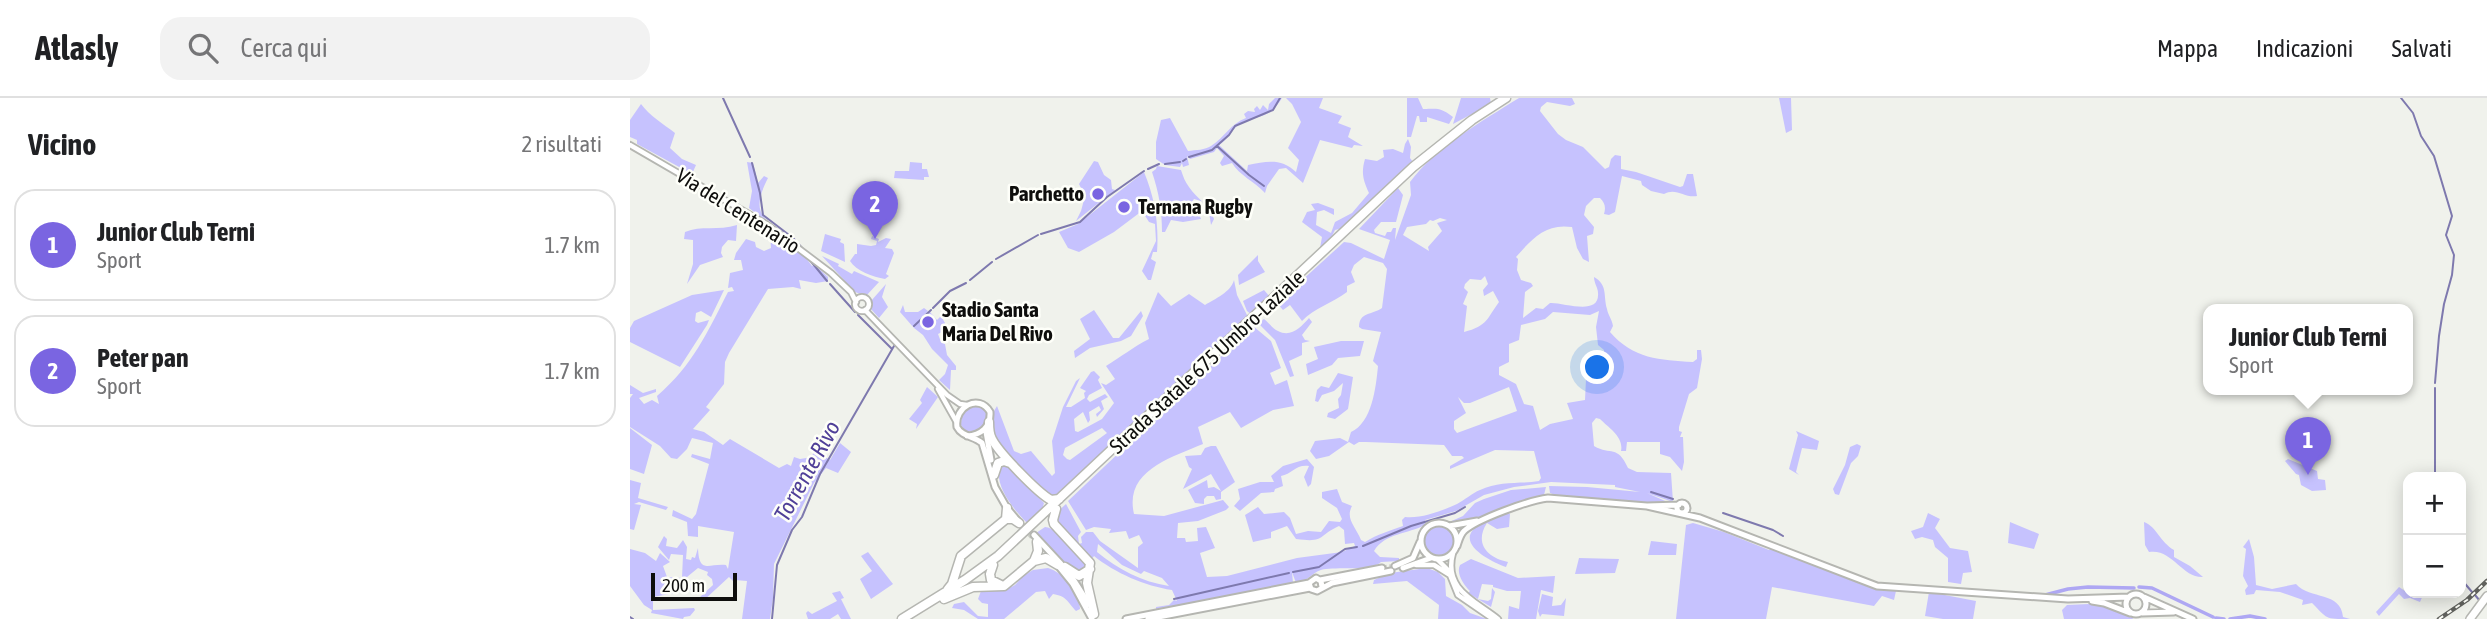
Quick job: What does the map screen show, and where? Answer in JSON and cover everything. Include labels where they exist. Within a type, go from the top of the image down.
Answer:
[{"type":"highway","name":"Strada Statale 675 Umbro-Laziale","points":[[912,619],[993,565],[1039,525],[1065,497],[1413,167],[1472,120],[1506,98]]},
{"type":"highway","name":"Strada Statale 675 Umbro-Laziale","points":[[902,619],[944,597],[977,572],[1065,497],[1415,170],[1514,98]]},
{"type":"highway","points":[[987,425],[992,439],[1043,495],[1051,500],[1065,497]]},
{"type":"highway","points":[[995,475],[996,466],[1001,462],[1007,461],[1013,465]]},
{"type":"highway","points":[[1043,495],[1047,503],[1043,515]]},
{"type":"highway","points":[[1006,519],[1007,508]]},
{"type":"highway","points":[[1056,509],[1053,520],[1058,528],[1087,558],[1090,569],[1088,588],[1094,617]]},
{"type":"highway","points":[[944,597],[952,584],[961,556],[1006,519],[1013,519],[1023,526]]},
{"type":"highway","points":[[1039,525],[1050,523],[1058,528]]},
{"type":"highway","points":[[1034,538],[1038,551],[1034,561]]},
{"type":"highway","points":[[961,556],[961,569],[967,573],[977,572]]},
{"type":"highway","points":[[944,597],[973,587],[1004,586],[1034,561],[1046,558],[1079,576],[1090,569]]},
{"type":"highway","points":[[993,565],[991,580],[1004,586]]},
{"type":"main road","points":[[964,434],[959,418],[975,402]]},
{"type":"main road","points":[[964,434],[979,434],[987,425],[990,415],[988,408],[975,402],[967,405],[956,421],[964,434],[977,438],[985,447],[995,487],[1007,508],[1023,526]]},
{"type":"main road","points":[[987,425],[995,475],[1006,502],[1023,526]]},
{"type":"main road","points":[[1421,539],[1423,550],[1431,558],[1438,560],[1453,553],[1465,530],[1528,501],[1548,498],[1647,506],[1684,503],[1700,518]]},
{"type":"main road","points":[[1679,505],[1677,509],[1681,513]]},
{"type":"main road","points":[[1647,506],[1700,518],[1877,586],[2068,600],[2129,597],[2136,594],[2193,619]]},
{"type":"main road","points":[[1681,513],[1685,512],[1687,507]]},
{"type":"main road","points":[[1148,619],[1309,585],[1314,578],[1321,583],[1393,568],[1412,558],[1424,531],[1430,525],[1440,523],[1449,526],[1490,517]]},
{"type":"main road","points":[[1449,526],[1456,535],[1457,546]]},
{"type":"main road","points":[[1034,538],[1078,584],[1094,617]]},
{"type":"main road","points":[[1403,568],[1431,558]]},
{"type":"main road","points":[[1321,583],[1382,569]]},
{"type":"main road","points":[[1126,619],[1309,585],[1317,591],[1321,583]]},
{"type":"main road","points":[[2040,597],[2057,602],[2102,602],[2137,615],[2177,612]]},
{"type":"main road","points":[[2129,597],[2125,605],[2130,613]]},
{"type":"main road","points":[[2142,613],[2147,603],[2144,597]]},
{"type":"main road","points":[[2470,619],[2487,597]]},
{"type":"street","name":"Via del Centenario","points":[[630,145],[751,214],[842,283],[858,300]]},
{"type":"street","points":[[867,308],[858,310],[858,300],[867,299],[867,308],[871,314],[932,379],[955,401],[967,405]]},
{"type":"street","points":[[932,379],[951,408],[956,421]]},
{"type":"street","points":[[1453,553],[1450,566],[1459,588],[1465,597],[1496,619]]},
{"type":"street","points":[[1438,560],[1448,570],[1463,601],[1496,619]]},
{"type":"street","points":[[1413,566],[1434,565],[1450,576]]},
{"type":"shaded area","points":[[1275,98],[1282,98],[1270,112],[1240,123],[1219,145],[1247,171],[1248,165],[1274,162],[1285,164],[1296,172],[1299,160],[1288,148],[1301,122],[1286,98],[1323,98],[1319,108],[1342,116],[1338,123],[1351,128],[1348,137],[1363,146],[1354,145],[1352,148],[1320,140],[1303,183],[1286,168],[1279,169],[1265,193],[1232,163],[1222,166],[1220,163],[1224,156],[1217,148],[1214,152],[1190,159],[1187,156],[1189,165],[1183,167],[1182,163],[1180,167],[1165,165],[1156,159],[1156,142],[1161,120],[1170,118],[1188,151],[1203,149],[1211,146],[1246,118],[1244,114],[1248,111],[1255,112],[1257,106],[1260,110],[1263,105],[1268,110],[1269,104]]},
{"type":"shaded area","points":[[1407,98],[1418,98],[1423,109],[1439,109],[1453,117],[1449,124],[1427,117],[1427,122],[1420,122],[1417,116],[1411,137],[1407,137]]},
{"type":"shaded area","points":[[1461,98],[1490,98],[1491,104],[1453,124]]},
{"type":"shaded area","points":[[1519,98],[1572,98],[1575,104],[1570,106],[1547,102],[1540,111],[1558,134],[1583,147],[1605,169],[1615,155],[1621,156],[1621,169],[1680,187],[1683,186],[1687,174],[1693,174],[1697,196],[1651,191],[1642,185],[1641,181],[1622,176],[1615,212],[1604,214],[1603,202],[1600,198],[1594,198],[1586,206],[1584,215],[1594,227],[1593,234],[1587,236],[1589,262],[1583,259],[1577,248],[1572,227],[1562,226],[1540,234],[1516,257],[1521,280],[1533,286],[1525,292],[1523,318],[1536,308],[1543,309],[1550,303],[1580,307],[1593,305],[1598,293],[1594,277],[1603,287],[1613,326],[1610,332],[1628,348],[1658,359],[1693,362],[1697,359],[1697,350],[1701,350],[1697,388],[1689,394],[1679,427],[1682,432],[1680,437],[1683,437],[1682,471],[1670,457],[1660,454],[1660,442],[1627,442],[1626,451],[1621,451],[1620,441],[1611,429],[1600,419],[1596,418],[1592,423],[1594,446],[1617,453],[1628,468],[1637,472],[1671,473],[1673,502],[1647,493],[1672,504],[1584,500],[1550,493],[1549,486],[1640,492],[1615,485],[1551,482],[1514,487],[1484,495],[1456,511],[1425,520],[1425,525],[1390,537],[1374,551],[1380,557],[1399,558],[1399,561],[1381,562],[1364,568],[1322,570],[1296,583],[1292,572],[1293,583],[1158,610],[1156,607],[1177,601],[1172,590],[1131,578],[1094,556],[1091,560],[1057,524],[1056,513],[1066,504],[1081,532],[1078,536],[1079,544],[1086,532],[1093,532],[1100,541],[1138,568],[1138,547],[1143,543],[1139,535],[1129,539],[1126,531],[1109,533],[1111,529],[1094,527],[1086,530],[1068,501],[1253,326],[1271,341],[1281,368],[1270,373],[1275,385],[1287,380],[1294,406],[1273,410],[1241,428],[1230,412],[1198,427],[1203,444],[1152,468],[1136,487],[1133,499],[1134,514],[1164,516],[1223,500],[1229,507],[1226,510],[1198,521],[1178,523],[1177,538],[1185,538],[1186,542],[1198,541],[1197,528],[1206,527],[1215,548],[1200,553],[1207,577],[1227,576],[1297,558],[1342,552],[1355,546],[1354,543],[1345,544],[1344,530],[1339,526],[1312,540],[1296,539],[1287,526],[1271,532],[1271,538],[1253,542],[1245,515],[1258,507],[1264,514],[1284,512],[1290,518],[1296,534],[1321,532],[1329,521],[1340,522],[1342,519],[1337,508],[1322,498],[1322,492],[1337,489],[1342,502],[1352,506],[1350,519],[1361,540],[1365,542],[1403,526],[1402,520],[1405,517],[1438,512],[1487,487],[1539,481],[1541,478],[1534,451],[1495,450],[1450,469],[1450,466],[1464,458],[1452,456],[1444,445],[1359,442],[1354,445],[1349,442],[1329,456],[1316,459],[1310,451],[1315,441],[1340,438],[1348,442],[1351,432],[1364,421],[1368,413],[1378,366],[1373,361],[1381,332],[1359,327],[1364,316],[1382,308],[1387,269],[1383,263],[1364,257],[1354,265],[1351,272],[1355,282],[1347,286],[1347,292],[1302,321],[1290,305],[1283,310],[1277,303],[1344,242],[1384,259],[1390,240],[1359,229],[1398,188],[1403,195],[1396,222],[1381,222],[1374,230],[1375,233],[1385,236],[1396,228],[1395,240],[1411,195],[1410,182],[1420,170],[1446,147]],"holes":[[[1440,218],[1447,220],[1437,223],[1442,231],[1428,247],[1429,251],[1403,235],[1407,227]],[[1485,276],[1488,284],[1483,290],[1484,296],[1493,291],[1499,302],[1482,324],[1464,332],[1467,306],[1463,304],[1468,292],[1464,288],[1465,284],[1470,279],[1481,280]],[[1599,311],[1596,327],[1598,345],[1604,350],[1603,370],[1600,376],[1586,379],[1585,400],[1567,403],[1573,419],[1550,424],[1540,430],[1533,406],[1524,404],[1516,384],[1499,375],[1499,367],[1509,362],[1509,344],[1519,340],[1521,325],[1545,319],[1553,312],[1590,315]],[[1509,387],[1517,411],[1457,433],[1454,421],[1466,413],[1458,397],[1464,403]],[[1098,544],[1122,565],[1141,574],[1144,571],[1162,578],[1169,586],[1140,578],[1097,552]]]},
{"type":"shaded area","points":[[1779,98],[1791,98],[1792,130],[1786,133]]},
{"type":"shaded area","points":[[641,104],[675,133],[670,148],[682,159],[696,165],[692,174],[637,144],[637,140],[630,137],[630,120]]},
{"type":"shaded area","points":[[1408,139],[1413,162],[1343,228],[1335,230],[1327,246],[1320,248],[1322,237],[1302,222],[1307,212],[1315,210],[1311,204],[1318,203],[1334,209],[1334,215],[1324,210],[1317,212],[1316,225],[1331,233],[1335,222],[1352,213],[1369,193],[1363,176],[1365,159],[1377,161],[1384,157],[1383,150],[1393,149],[1403,153]]},
{"type":"shaded area","points":[[1094,161],[1098,162],[1115,190],[1076,221],[1085,196],[1079,184]]},
{"type":"shaded area","points":[[747,162],[753,163],[758,183],[764,176],[768,178],[761,194],[762,214],[801,248],[749,208],[752,191]]},
{"type":"shaded area","points":[[910,162],[922,163],[922,169],[927,169],[929,177],[924,177],[924,180],[894,178],[895,171],[909,171]]},
{"type":"shaded area","points":[[1157,166],[1181,170],[1192,191],[1202,201],[1194,199],[1185,212],[1199,214],[1201,219],[1183,222],[1171,220],[1165,232],[1162,232],[1160,202],[1152,172]]},
{"type":"shaded area","points":[[1144,172],[1153,202],[1157,232],[1157,252],[1153,252],[1151,259],[1156,262],[1151,280],[1148,280],[1142,271],[1156,241],[1155,224],[1149,222],[1142,211],[1114,232],[1079,252],[1068,248],[1059,232],[1078,224]]},
{"type":"shaded area","points":[[1204,204],[1214,219],[1211,225],[1209,212]]},
{"type":"shaded area","points":[[737,225],[736,241],[728,240],[722,247],[723,257],[700,265],[687,284],[693,264],[693,240],[684,239],[685,232]]},
{"type":"shaded area","points":[[770,234],[806,258],[812,266],[815,265],[828,277],[828,281],[816,283],[799,280],[801,289],[768,289],[729,353],[725,362],[724,384],[706,407],[710,410],[693,429],[704,432],[723,445],[730,439],[779,468],[787,464],[791,466],[794,457],[812,457],[814,450],[830,460],[840,443],[851,452],[838,473],[826,468],[814,483],[774,564],[770,619],[742,619],[747,581],[734,582],[729,577],[703,601],[700,597],[713,585],[708,572],[698,568],[687,577],[688,583],[696,587],[699,593],[691,590],[653,597],[653,610],[694,608],[690,616],[683,619],[651,613],[652,610],[644,605],[630,586],[630,549],[645,553],[656,561],[660,553],[670,562],[663,566],[667,577],[682,578],[683,555],[671,554],[669,560],[658,547],[664,536],[667,539],[666,546],[677,548],[683,540],[687,547],[686,559],[695,558],[698,548],[703,565],[726,565],[728,569],[734,532],[698,526],[698,537],[688,536],[687,522],[672,516],[673,510],[692,519],[696,514],[709,464],[691,457],[692,454],[710,459],[713,443],[692,438],[687,449],[677,459],[671,458],[660,446],[630,427],[630,398],[633,394],[630,394],[630,385],[643,393],[656,389],[656,392],[639,398],[644,404],[652,400],[659,404],[657,396],[690,360],[728,292],[734,291],[732,287],[728,288],[730,273],[743,270],[741,260],[734,260],[736,253],[746,239],[755,242],[756,247],[764,251],[771,248]]},
{"type":"shaded area","points":[[825,234],[841,239],[845,262],[821,251]]},
{"type":"shaded area","points":[[872,236],[879,239],[878,242],[891,239],[885,248],[892,249],[894,253],[886,274],[889,276],[885,279],[865,273],[850,261],[857,254],[857,244],[876,245],[877,241],[871,239]]},
{"type":"shaded area","points":[[1258,255],[1258,261],[1265,272],[1239,285],[1238,275]]},
{"type":"shaded area","points":[[822,256],[852,274],[854,271],[879,282],[866,296],[855,292]]},
{"type":"shaded area","points":[[1234,280],[1237,295],[1248,317],[1057,497],[1049,497],[998,443],[992,418],[997,406],[1014,451],[1021,454],[1031,451],[1052,476],[1055,473],[1052,441],[1063,407],[1076,381],[1080,378],[1066,407],[1071,407],[1085,398],[1086,391],[1080,388],[1094,371],[1100,377],[1098,380],[1102,388],[1087,399],[1090,402],[1105,394],[1108,397],[1101,401],[1104,409],[1097,417],[1096,414],[1101,410],[1099,406],[1089,412],[1088,423],[1083,412],[1074,419],[1075,431],[1078,432],[1102,419],[1114,403],[1101,383],[1106,385],[1115,379],[1106,366],[1149,339],[1145,323],[1158,292],[1171,306],[1189,294],[1205,305],[1222,295]],"holes":[[[1102,428],[1107,433],[1070,460],[1063,455],[1065,448]]]},
{"type":"shaded area","points":[[886,284],[882,297],[888,307],[879,318],[871,309],[871,301]]},
{"type":"shaded area","points":[[724,290],[711,317],[701,311],[696,313],[695,321],[698,323],[709,320],[680,367],[630,342],[630,328],[634,321],[692,295]]},
{"type":"shaded area","points":[[1264,290],[1270,297],[1251,314],[1243,301]]},
{"type":"shaded area","points":[[903,305],[905,312],[918,312],[924,308],[928,311],[920,320],[930,312],[937,320],[941,316],[945,323],[944,331],[938,334],[941,342],[945,344],[947,355],[956,366],[956,370],[951,370],[950,390],[939,380],[948,365],[900,312]]},
{"type":"shaded area","points":[[1094,310],[1113,338],[1119,338],[1141,311],[1143,316],[1131,336],[1090,348],[1075,358],[1074,351],[1090,339],[1080,319]]},
{"type":"shaded area","points":[[1309,318],[1312,322],[1302,335],[1305,340],[1310,341],[1302,343],[1302,355],[1289,361],[1294,376],[1290,377],[1275,340],[1258,323],[1264,319],[1276,330],[1287,333],[1299,328]]},
{"type":"shaded area","points":[[1341,341],[1364,341],[1360,356],[1338,358],[1332,365],[1308,375],[1306,364],[1318,359],[1314,347]]},
{"type":"shaded area","points":[[1338,373],[1353,377],[1348,409],[1335,419],[1327,417],[1328,413],[1339,408],[1338,399],[1343,383],[1334,391],[1322,395],[1318,402],[1315,401],[1317,390],[1321,386],[1329,388]]},
{"type":"shaded area","points":[[927,387],[938,397],[916,429],[917,424],[909,419],[922,403],[920,400]]},
{"type":"shaded area","points":[[977,406],[987,412],[986,422],[976,431],[965,431],[961,425],[963,415],[970,408]]},
{"type":"shaded area","points":[[630,428],[652,445],[644,474],[630,469]]},
{"type":"shaded area","points":[[1796,431],[1819,441],[1817,450],[1802,448],[1796,472],[1799,475],[1789,469],[1798,435]]},
{"type":"shaded area","points":[[1857,444],[1861,446],[1858,456],[1851,463],[1839,495],[1835,494],[1833,489],[1845,465],[1850,447]]},
{"type":"shaded area","points":[[1216,446],[1235,482],[1221,492],[1221,499],[1207,496],[1204,504],[1195,503],[1188,490],[1207,480],[1208,488],[1214,487],[1221,491],[1211,474],[1183,489],[1192,469],[1185,456],[1201,455],[1205,448]]},
{"type":"shaded area","points":[[1307,459],[1314,467],[1308,487],[1304,477],[1309,466],[1301,466],[1281,476],[1283,486],[1274,492],[1261,493],[1240,511],[1234,506],[1240,499],[1238,489],[1260,482],[1274,482],[1271,476],[1283,466]]},
{"type":"shaded area","points":[[2288,459],[2317,471],[2318,479],[2325,480],[2326,490],[2312,491],[2301,485],[2299,475],[2285,461]]},
{"type":"shaded area","points":[[1007,464],[1044,503],[1041,513],[1029,525],[1012,506],[1000,482],[999,466]]},
{"type":"shaded area","points":[[630,480],[641,483],[638,498],[668,507],[666,510],[639,502],[634,504],[641,505],[634,530],[630,529]]},
{"type":"shaded area","points":[[1546,487],[1544,495],[1472,520],[1447,523],[1463,516],[1475,503],[1484,499],[1511,490]]},
{"type":"shaded area","points":[[1505,512],[1510,514],[1509,527],[1497,529],[1487,523],[1483,530],[1482,543],[1494,557],[1508,562],[1506,567],[1476,550],[1470,538],[1472,531],[1480,524]]},
{"type":"shaded area","points":[[1928,513],[1940,519],[1935,528],[1950,548],[1968,551],[1972,572],[1963,573],[1961,584],[1948,582],[1948,558],[1935,547],[1933,540],[1922,537],[1915,539],[1911,531],[1923,527]]},
{"type":"shaded area","points":[[2010,522],[2039,534],[2034,549],[2008,543]]},
{"type":"shaded area","points":[[2144,522],[2174,550],[2174,557],[2203,577],[2189,573],[2164,554],[2149,552],[2145,545]]},
{"type":"shaded area","points":[[1693,523],[1769,550],[1771,548],[1874,588],[1896,591],[1894,600],[1882,596],[1874,606],[1772,587],[1766,619],[1676,619],[1686,525]]},
{"type":"shaded area","points":[[1045,527],[1057,532],[1068,542],[1087,565],[1086,569],[1081,573],[1071,569],[1036,533]]},
{"type":"shaded area","points":[[1439,527],[1450,531],[1454,542],[1450,553],[1439,557],[1428,553],[1424,542],[1428,531]]},
{"type":"shaded area","points":[[2249,539],[2254,557],[2256,585],[2272,589],[2296,584],[2309,592],[2331,599],[2341,609],[2343,617],[2350,619],[2327,617],[2312,603],[2302,605],[2303,600],[2280,592],[2256,590],[2254,594],[2246,595],[2248,586],[2243,576],[2246,549],[2243,547]]},
{"type":"shaded area","points":[[1651,541],[1677,544],[1676,555],[1648,555]]},
{"type":"shaded area","points":[[868,552],[893,584],[871,599],[860,579],[872,571],[861,556]]},
{"type":"shaded area","points":[[1579,558],[1619,559],[1615,573],[1575,574]]},
{"type":"shaded area","points":[[1471,559],[1518,578],[1555,576],[1553,593],[1541,590],[1536,619],[1508,619],[1509,606],[1519,609],[1521,591],[1507,591],[1482,584],[1478,599],[1488,601],[1491,599],[1492,588],[1495,592],[1491,607],[1468,593],[1470,591],[1461,578],[1459,568]]},
{"type":"shaded area","points":[[1048,568],[1070,584],[1080,609],[1076,611],[1061,596],[1053,594],[1049,599],[1045,591],[1036,592],[1004,619],[978,619],[964,610],[952,608],[954,604],[964,602],[978,616],[988,617],[988,604],[978,599],[981,591],[1004,591],[1033,570]]},
{"type":"shaded area","points":[[1427,568],[1438,572],[1445,579],[1446,596],[1470,613],[1487,619],[1438,619],[1439,605],[1407,581],[1373,584],[1374,580],[1390,573]]},
{"type":"shaded area","points":[[2399,587],[2403,590],[2403,598],[2399,594],[2379,616],[2376,612]]},
{"type":"shaded area","points":[[840,591],[851,619],[841,619],[838,614],[830,619],[808,619],[808,611],[812,614],[837,601],[832,593]]},
{"type":"shaded area","points":[[1929,592],[1976,601],[1973,619],[1925,616]]},
{"type":"shaded area","points":[[1542,594],[1553,597],[1552,606],[1561,605],[1566,598],[1564,616],[1542,614],[1540,617],[1538,611]]},
{"type":"shaded area","points":[[2067,605],[2103,605],[2133,619],[2064,619],[2062,610]]},
{"type":"waterway","points":[[723,98],[750,157]]},
{"type":"waterway","name":"Torrente Rivo","points":[[1189,157],[1212,150],[1235,126],[1273,110],[1280,98]]},
{"type":"waterway","points":[[2401,98],[2413,113],[2421,136],[2434,156],[2452,216],[2446,235],[2454,255],[2452,275],[2444,304],[2435,383]]},
{"type":"waterway","points":[[1217,146],[1264,186]]},
{"type":"waterway","name":"Torrente Rivo","points":[[1165,164],[1180,162]]},
{"type":"waterway","points":[[752,163],[763,215],[803,249]]},
{"type":"waterway","name":"Torrente Rivo","points":[[1148,169],[1159,164]]},
{"type":"waterway","name":"Torrente Rivo","points":[[1041,234],[1080,222],[1107,197],[1144,171]]},
{"type":"waterway","name":"Torrente Rivo","points":[[996,259],[1038,235]]},
{"type":"waterway","points":[[809,259],[827,281]]},
{"type":"waterway","name":"Torrente Rivo","points":[[970,280],[992,262]]},
{"type":"waterway","name":"Torrente Rivo","points":[[933,308],[950,291],[966,283]]},
{"type":"waterway","points":[[830,284],[855,312]]},
{"type":"waterway","name":"Torrente Rivo","points":[[914,326],[931,310]]},
{"type":"waterway","points":[[858,315],[892,349]]},
{"type":"waterway","name":"Torrente Rivo","points":[[772,619],[777,565],[792,530],[802,517],[820,474],[894,346]]},
{"type":"waterway","points":[[2435,388],[2435,472]]},
{"type":"waterway","points":[[1651,492],[1673,499]]},
{"type":"waterway","points":[[1363,546],[1465,507]]},
{"type":"waterway","points":[[1723,513],[1783,536]]},
{"type":"waterway","points":[[1293,572],[1319,567],[1345,549],[1357,547]]},
{"type":"waterway","points":[[1174,599],[1289,573]]},
{"type":"waterway","points":[[2466,585],[2472,592]]},
{"type":"waterway","points":[[2045,595],[2088,587],[2134,588]]},
{"type":"waterway","points":[[2139,587],[2152,588],[2213,617]]},
{"type":"waterway","points":[[2475,595],[2480,601]]},
{"type":"waterway","points":[[2230,619],[2250,616],[2265,619]]},
{"type":"waterway","points":[[2216,618],[2224,619]]},
{"type":"tunnel","points":[[1024,528],[1032,537]]},
{"type":"tunnel","points":[[1382,568],[1395,566]]},
{"type":"railway","points":[[2439,619],[2467,600],[2487,581]]},
{"type":"place","name":"Parchetto","points":[[1098,194]]},
{"type":"place","name":"Ternana Rugby","points":[[1124,207]]},
{"type":"place","name":"Peter pan","points":[[875,239]]},
{"type":"place","name":"Stadio Santa Maria Del Rivo","points":[[928,322]]},
{"type":"place","name":"Junior Club Terni","points":[[2308,475]]}]
